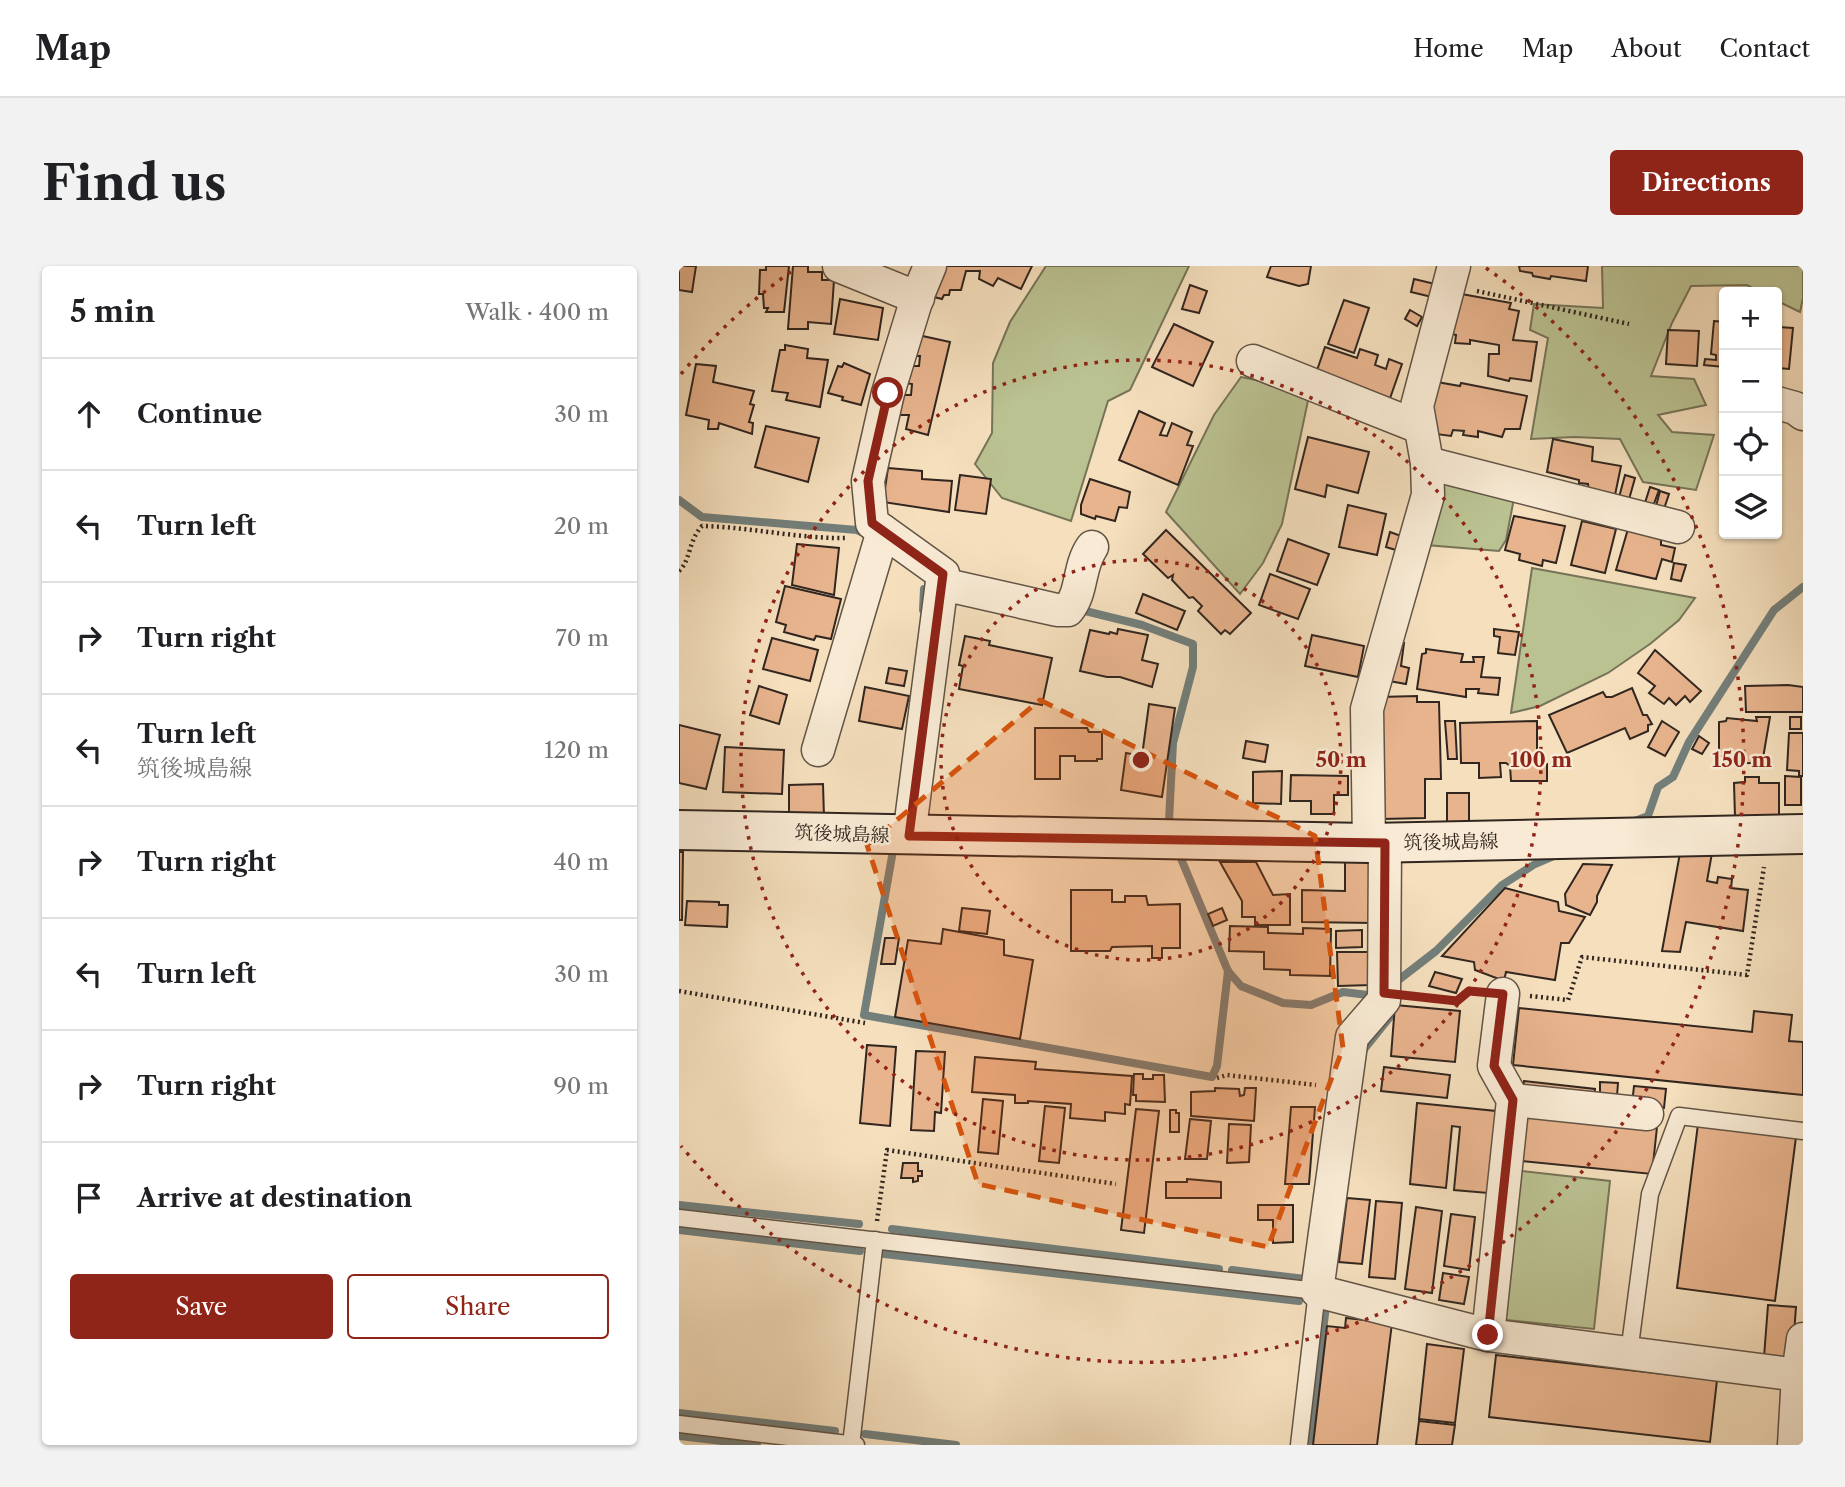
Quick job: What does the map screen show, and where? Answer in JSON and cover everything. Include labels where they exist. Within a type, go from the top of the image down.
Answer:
[{"type":"main road","name":"筑後城島線","points":[[679,830],[1377,843],[1786,835]]},
{"type":"street","points":[[839,266],[918,298]]},
{"type":"street","points":[[909,836],[943,574],[872,523],[868,481],[888,393],[930,266]]},
{"type":"street","points":[[1451,275],[1417,406],[1427,463],[1427,495],[1367,709],[1377,843],[1384,1000],[1352,1037],[1317,1291],[1488,1335],[1798,1375]]},
{"type":"street","points":[[1253,361],[1419,428]]},
{"type":"street","points":[[1782,404],[1803,414]]},
{"type":"street","points":[[1427,463],[1678,527]]},
{"type":"street","points":[[818,750],[881,530]]},
{"type":"street","points":[[942,584],[1057,610],[1068,610],[1076,600],[1084,559],[1092,547]]},
{"type":"street","points":[[1488,1335],[1513,1100],[1494,1066],[1503,994]]},
{"type":"street","points":[[1513,1100],[1647,1114]]},
{"type":"street","points":[[1794,1445],[1803,1339]]},
{"type":"lane","points":[[1629,1353],[1650,1194],[1679,1116],[1803,1131]]},
{"type":"lane","points":[[679,1218],[1317,1291],[1299,1445]]},
{"type":"lane","points":[[679,1424],[853,1445],[875,1240]]},
{"type":"path","points":[[1451,275],[1629,324]]},
{"type":"path","points":[[679,571],[683,567],[694,535],[702,526],[733,527],[821,539],[861,538],[881,530]]},
{"type":"path","points":[[1384,993],[1457,1001],[1469,991],[1568,1000],[1582,957],[1747,975],[1786,835]]},
{"type":"path","points":[[679,991],[865,1023]]},
{"type":"path","points":[[1217,1078],[1227,1074],[1345,1089]]},
{"type":"path","points":[[875,1240],[887,1150],[1116,1184]]},
{"type":"highlighted area","points":[[1040,700],[1315,836],[1343,1048],[1268,1247],[978,1184],[867,845]]},
{"type":"green space","points":[[1046,266],[1189,266],[1130,390],[1108,401],[1071,521],[1002,498],[975,464],[992,433],[993,363],[1010,322]]},
{"type":"green space","points":[[1602,266],[1803,266],[1800,312],[1782,303],[1782,287],[1691,286],[1672,323],[1651,376],[1694,379],[1706,405],[1658,415],[1672,432],[1714,435],[1696,490],[1643,482],[1620,439],[1531,439],[1548,338],[1530,330],[1534,304],[1603,308]]},
{"type":"green space","points":[[1241,377],[1310,391],[1282,524],[1263,563],[1240,594],[1166,512],[1214,415]]},
{"type":"green space","points":[[1437,474],[1515,493],[1506,540],[1499,551],[1426,545]]},
{"type":"green space","points":[[1532,568],[1695,598],[1679,620],[1608,673],[1540,706],[1511,713]]},
{"type":"green space","points":[[1513,1170],[1610,1181],[1594,1329],[1497,1319]]},
{"type":"building","points":[[679,266],[696,266],[692,292],[679,290]]},
{"type":"building","points":[[766,266],[789,266],[784,312],[766,312],[768,308],[764,308],[763,294],[759,294],[760,270],[766,270]]},
{"type":"building","points":[[793,266],[808,266],[808,272],[822,272],[822,280],[834,280],[831,324],[808,322],[808,329],[788,329]]},
{"type":"building","points":[[942,266],[1032,266],[1021,289],[998,278],[993,286],[979,279],[980,271],[966,271],[961,290],[950,290],[949,295],[944,295],[942,299],[930,296]]},
{"type":"building","points":[[1271,266],[1311,266],[1308,284],[1299,286],[1267,277]]},
{"type":"building","points":[[1519,266],[1588,266],[1586,281],[1533,276],[1532,273],[1520,271]]},
{"type":"building","points":[[1414,279],[1435,284],[1432,297],[1411,292]]},
{"type":"building","points":[[1190,285],[1207,291],[1199,313],[1182,309]]},
{"type":"building","points":[[1456,293],[1511,303],[1509,309],[1519,311],[1513,340],[1537,342],[1531,381],[1510,378],[1509,381],[1488,376],[1489,354],[1499,354],[1499,345],[1470,340],[1470,344],[1455,343],[1456,335],[1445,332]]},
{"type":"building","points":[[840,299],[883,308],[878,340],[834,334]]},
{"type":"building","points":[[1344,300],[1369,308],[1354,353],[1328,344]]},
{"type":"building","points":[[1410,310],[1422,317],[1417,326],[1405,319]]},
{"type":"building","points":[[1714,321],[1719,322],[1719,366],[1704,365],[1705,359],[1716,360],[1716,355],[1711,354]]},
{"type":"building","points":[[1174,324],[1213,342],[1193,386],[1152,367]]},
{"type":"building","points":[[1782,327],[1793,328],[1789,369],[1782,368]]},
{"type":"building","points":[[1668,330],[1699,331],[1697,366],[1666,364]]},
{"type":"building","points":[[918,335],[950,342],[928,435],[906,429],[909,415],[896,415],[901,395],[911,395],[912,384],[905,383],[909,366],[919,366],[920,356],[912,356]]},
{"type":"building","points":[[785,345],[808,349],[807,358],[828,360],[820,407],[786,400],[788,393],[772,391],[780,350],[785,350]]},
{"type":"building","points":[[1325,347],[1357,358],[1360,349],[1378,355],[1375,365],[1386,369],[1389,359],[1402,364],[1388,404],[1314,379]]},
{"type":"building","points":[[844,363],[870,374],[861,405],[828,393],[838,366],[842,367]]},
{"type":"building","points":[[696,364],[716,366],[713,382],[754,391],[750,404],[754,405],[749,422],[753,423],[752,434],[719,423],[718,429],[708,429],[709,420],[686,415]]},
{"type":"building","points":[[1437,382],[1460,386],[1461,383],[1527,396],[1520,429],[1505,429],[1502,437],[1478,431],[1478,437],[1463,435],[1464,431],[1453,430],[1451,436],[1436,434],[1437,427],[1429,427]]},
{"type":"building","points":[[1139,411],[1165,423],[1160,435],[1167,436],[1172,423],[1192,432],[1187,445],[1193,446],[1178,485],[1119,460]]},
{"type":"building","points":[[766,426],[819,438],[808,482],[755,467]]},
{"type":"building","points":[[1308,437],[1369,452],[1358,493],[1327,485],[1325,497],[1295,489]]},
{"type":"building","points":[[1553,439],[1593,447],[1592,461],[1621,466],[1615,495],[1589,495],[1588,484],[1547,472]]},
{"type":"building","points":[[888,468],[922,471],[922,479],[952,481],[949,512],[883,502]]},
{"type":"building","points":[[960,475],[991,479],[986,514],[955,510]]},
{"type":"building","points":[[1625,475],[1635,478],[1628,503],[1618,501]]},
{"type":"building","points":[[1090,479],[1130,492],[1127,508],[1119,507],[1115,521],[1081,514],[1081,505]]},
{"type":"building","points":[[1650,487],[1659,490],[1652,509],[1644,506]]},
{"type":"building","points":[[1660,491],[1669,494],[1663,512],[1655,510]]},
{"type":"building","points":[[1348,505],[1386,514],[1377,555],[1339,547]]},
{"type":"building","points":[[1514,516],[1565,526],[1556,563],[1543,560],[1542,566],[1519,560],[1520,554],[1505,550]]},
{"type":"building","points":[[1582,521],[1616,529],[1605,573],[1571,565]]},
{"type":"building","points":[[1628,529],[1661,538],[1661,545],[1675,548],[1672,562],[1662,559],[1656,579],[1616,570]]},
{"type":"building","points":[[1166,530],[1251,613],[1230,634],[1225,630],[1221,634],[1198,611],[1202,606],[1193,597],[1189,598],[1172,580],[1173,575],[1168,578],[1143,554]]},
{"type":"building","points":[[1390,532],[1404,537],[1399,551],[1386,547]]},
{"type":"building","points":[[1288,539],[1329,554],[1317,585],[1277,571]]},
{"type":"building","points":[[797,544],[839,548],[834,595],[792,585]]},
{"type":"building","points":[[1674,563],[1686,565],[1681,581],[1671,579]]},
{"type":"building","points":[[1270,574],[1310,589],[1298,619],[1259,605]]},
{"type":"building","points":[[785,586],[841,599],[831,639],[816,636],[814,640],[784,632],[786,625],[776,622]]},
{"type":"building","points":[[1143,594],[1185,611],[1177,630],[1136,613]]},
{"type":"building","points":[[1118,629],[1148,635],[1142,660],[1158,664],[1152,687],[1120,677],[1080,671],[1090,630],[1117,634]]},
{"type":"building","points":[[1494,629],[1519,632],[1515,655],[1498,653],[1500,637],[1494,636]]},
{"type":"building","points":[[1312,635],[1364,646],[1358,677],[1305,666]]},
{"type":"building","points":[[965,636],[990,641],[989,645],[1052,658],[1042,705],[959,689],[963,666],[959,665]]},
{"type":"building","points":[[772,638],[818,650],[810,681],[763,669]]},
{"type":"building","points":[[1395,643],[1404,643],[1401,666],[1409,668],[1406,684],[1389,681]]},
{"type":"building","points":[[1426,649],[1463,654],[1461,662],[1474,662],[1473,657],[1484,657],[1481,677],[1500,678],[1498,695],[1478,693],[1479,689],[1466,689],[1466,697],[1417,689],[1422,654],[1426,653]]},
{"type":"building","points":[[1655,650],[1701,691],[1690,702],[1685,696],[1676,705],[1669,698],[1664,704],[1649,693],[1655,686],[1638,673]]},
{"type":"building","points":[[889,668],[907,671],[904,686],[886,683]]},
{"type":"building","points":[[759,686],[787,695],[779,724],[750,715]]},
{"type":"building","points":[[1745,686],[1803,687],[1803,712],[1746,712]]},
{"type":"building","points":[[865,687],[909,696],[902,729],[859,721]]},
{"type":"building","points":[[1632,688],[1643,715],[1647,715],[1652,724],[1648,725],[1648,731],[1630,739],[1625,728],[1567,753],[1549,715],[1603,692],[1606,697],[1612,697]]},
{"type":"building","points":[[1417,696],[1417,702],[1439,702],[1441,779],[1425,779],[1425,818],[1382,819],[1379,697]]},
{"type":"building","points":[[1149,704],[1175,708],[1162,797],[1121,790],[1126,753],[1142,756]]},
{"type":"building","points":[[1756,717],[1770,717],[1762,764],[1733,762],[1733,757],[1719,756],[1719,722],[1726,721],[1727,718],[1757,721]]},
{"type":"building","points":[[1790,717],[1801,717],[1801,729],[1790,729]]},
{"type":"building","points":[[1445,721],[1455,721],[1457,759],[1448,759]]},
{"type":"building","points":[[1537,721],[1537,764],[1547,764],[1547,781],[1511,781],[1510,766],[1506,763],[1500,763],[1501,777],[1479,778],[1479,763],[1461,763],[1460,723]]},
{"type":"building","points":[[1662,721],[1679,732],[1665,756],[1648,747]]},
{"type":"building","points":[[679,725],[720,735],[706,789],[679,783]]},
{"type":"building","points":[[1035,728],[1087,728],[1089,732],[1102,732],[1102,759],[1075,761],[1075,756],[1060,756],[1060,779],[1035,779]]},
{"type":"building","points":[[1789,733],[1803,733],[1803,776],[1799,776],[1799,771],[1787,770]]},
{"type":"building","points":[[1699,736],[1709,743],[1702,754],[1692,749]]},
{"type":"building","points":[[1246,741],[1268,745],[1265,762],[1243,758]]},
{"type":"building","points":[[725,747],[784,750],[782,794],[723,792]]},
{"type":"building","points":[[1282,771],[1281,804],[1253,803],[1253,772]]},
{"type":"building","points":[[1291,775],[1348,776],[1348,795],[1334,795],[1334,814],[1311,814],[1311,801],[1290,801]]},
{"type":"building","points":[[1785,776],[1801,777],[1801,805],[1785,805]]},
{"type":"building","points":[[1745,777],[1759,777],[1759,783],[1779,783],[1779,817],[1735,817],[1734,783],[1745,782]]},
{"type":"building","points":[[823,784],[824,817],[789,817],[789,785]]},
{"type":"building","points":[[1447,793],[1469,793],[1469,824],[1447,825]]},
{"type":"building","points":[[679,852],[683,852],[682,920],[679,920]]},
{"type":"building","points":[[1680,853],[1712,853],[1707,881],[1717,883],[1718,877],[1732,879],[1731,888],[1748,890],[1743,931],[1686,922],[1680,952],[1662,951]]},
{"type":"building","points":[[1220,862],[1256,862],[1273,895],[1290,894],[1290,925],[1255,925],[1255,917],[1242,917],[1242,901]]},
{"type":"building","points":[[1345,862],[1374,862],[1374,923],[1302,922],[1302,890],[1345,891]]},
{"type":"building","points":[[1583,864],[1612,865],[1590,915],[1566,905],[1565,894]]},
{"type":"building","points":[[1505,888],[1558,902],[1559,911],[1585,917],[1569,943],[1561,943],[1555,980],[1506,972],[1504,981],[1475,970],[1474,962],[1442,956]]},
{"type":"building","points":[[1071,890],[1112,890],[1112,902],[1125,902],[1125,896],[1146,896],[1148,905],[1180,904],[1180,948],[1162,948],[1162,958],[1152,958],[1152,946],[1112,947],[1110,951],[1071,951]]},
{"type":"building","points":[[687,901],[719,902],[719,905],[728,905],[727,927],[685,925]]},
{"type":"building","points":[[962,908],[990,911],[987,934],[959,931]]},
{"type":"building","points":[[1222,908],[1227,920],[1213,926],[1208,914]]},
{"type":"building","points":[[1230,926],[1268,927],[1268,933],[1303,934],[1303,928],[1331,929],[1330,976],[1290,975],[1290,970],[1264,969],[1264,952],[1229,951]]},
{"type":"building","points":[[943,929],[1004,940],[1004,955],[1033,960],[1020,1039],[895,1017],[908,940],[941,944]]},
{"type":"building","points":[[1362,930],[1362,947],[1336,948],[1336,931]]},
{"type":"building","points":[[885,938],[899,938],[895,964],[881,964]]},
{"type":"building","points":[[1337,952],[1371,952],[1371,985],[1338,986]]},
{"type":"building","points":[[1435,972],[1462,979],[1456,993],[1429,986]]},
{"type":"building","points":[[1395,1005],[1460,1011],[1455,1062],[1391,1056]]},
{"type":"building","points":[[1519,1008],[1752,1032],[1754,1011],[1792,1015],[1789,1041],[1803,1042],[1803,1095],[1513,1065]]},
{"type":"building","points":[[867,1045],[896,1047],[890,1126],[860,1123]]},
{"type":"building","points":[[916,1051],[945,1052],[941,1113],[935,1112],[934,1131],[911,1130]]},
{"type":"building","points":[[975,1057],[1036,1062],[1035,1069],[1132,1076],[1130,1105],[1125,1104],[1125,1114],[1105,1112],[1105,1121],[1070,1118],[1071,1104],[1028,1101],[1015,1103],[1015,1095],[972,1092]]},
{"type":"building","points":[[1384,1067],[1450,1075],[1447,1098],[1381,1091]]},
{"type":"building","points":[[1134,1074],[1143,1074],[1143,1079],[1164,1075],[1165,1102],[1136,1101],[1136,1095],[1133,1095]]},
{"type":"building","points":[[1524,1081],[1595,1089],[1594,1097],[1523,1088]]},
{"type":"building","points":[[1600,1082],[1618,1083],[1617,1096],[1600,1096]]},
{"type":"building","points":[[1634,1086],[1666,1089],[1664,1108],[1632,1104]]},
{"type":"building","points":[[1215,1088],[1239,1089],[1240,1096],[1244,1095],[1245,1088],[1256,1088],[1254,1121],[1191,1116],[1191,1092],[1215,1091]]},
{"type":"building","points":[[983,1099],[1003,1101],[998,1154],[978,1152]]},
{"type":"building","points":[[1417,1103],[1496,1111],[1488,1193],[1454,1190],[1460,1127],[1452,1126],[1446,1188],[1410,1184]]},
{"type":"building","points":[[1045,1106],[1065,1108],[1059,1163],[1039,1161]]},
{"type":"building","points":[[1291,1107],[1315,1107],[1309,1184],[1285,1184]]},
{"type":"building","points":[[1136,1109],[1159,1111],[1144,1233],[1121,1230]]},
{"type":"building","points":[[1170,1110],[1179,1113],[1179,1132],[1170,1132]]},
{"type":"building","points":[[1527,1115],[1657,1127],[1652,1174],[1522,1161]]},
{"type":"building","points":[[1190,1119],[1211,1121],[1207,1159],[1185,1159]]},
{"type":"building","points":[[1229,1124],[1251,1125],[1249,1162],[1227,1163]]},
{"type":"building","points":[[1698,1124],[1796,1137],[1775,1301],[1677,1288]]},
{"type":"building","points":[[903,1163],[918,1163],[918,1171],[922,1171],[922,1176],[918,1176],[918,1181],[901,1178]]},
{"type":"building","points":[[1187,1179],[1221,1182],[1221,1198],[1166,1198],[1166,1182],[1187,1182]]},
{"type":"building","points":[[1347,1198],[1370,1200],[1362,1264],[1339,1262]]},
{"type":"building","points":[[1376,1201],[1402,1203],[1395,1279],[1369,1277]]},
{"type":"building","points":[[1258,1205],[1293,1205],[1293,1242],[1273,1243],[1273,1220],[1258,1220]]},
{"type":"building","points":[[1416,1207],[1442,1211],[1432,1293],[1405,1289]]},
{"type":"building","points":[[1451,1214],[1475,1217],[1469,1270],[1444,1266]]},
{"type":"building","points":[[1443,1273],[1469,1277],[1464,1304],[1439,1300]]},
{"type":"building","points":[[1768,1305],[1796,1307],[1792,1360],[1764,1357]]},
{"type":"building","points":[[1346,1318],[1392,1323],[1377,1445],[1313,1445],[1327,1326],[1345,1328]]},
{"type":"building","points":[[1427,1344],[1464,1349],[1455,1423],[1419,1419]]},
{"type":"building","points":[[1496,1355],[1717,1380],[1710,1442],[1489,1417]]},
{"type":"building","points":[[1419,1421],[1455,1425],[1452,1445],[1416,1445]]},
{"type":"waterway","points":[[679,500],[702,517],[857,530],[868,535]]},
{"type":"waterway","points":[[1632,822],[1648,816],[1658,787],[1673,777],[1689,742],[1774,610],[1803,587]]},
{"type":"waterway","points":[[923,610],[924,589]]},
{"type":"waterway","points":[[1077,609],[1142,625],[1193,644],[1193,667],[1173,743],[1169,821],[1171,829]]},
{"type":"waterway","points":[[894,845],[864,1015],[1212,1077],[1217,1066],[1228,971]]},
{"type":"waterway","points":[[1177,849],[1228,971],[1241,986],[1283,1003],[1311,1005],[1343,992],[1368,995],[1377,991]]},
{"type":"waterway","points":[[1392,985],[1436,951],[1502,885],[1535,864],[1556,855]]},
{"type":"waterway","points":[[1361,1053],[1390,1017],[1390,1010]]},
{"type":"waterway","points":[[679,1205],[859,1224]]},
{"type":"waterway","points":[[892,1229],[1219,1269]]},
{"type":"waterway","points":[[679,1230],[860,1251]]},
{"type":"waterway","points":[[884,1254],[1299,1301]]},
{"type":"waterway","points":[[1232,1270],[1305,1279]]},
{"type":"waterway","points":[[1310,1445],[1326,1305]]},
{"type":"waterway","points":[[679,1413],[835,1431]]},
{"type":"waterway","points":[[865,1434],[956,1445]]},
{"type":"waterway","points":[[679,1436],[757,1445]]},
{"type":"route","points":[[888,393],[868,481],[872,523],[943,574],[909,836],[1385,843],[1384,993],[1457,1001],[1469,991],[1503,994],[1494,1066],[1513,1100],[1488,1335]]}]
